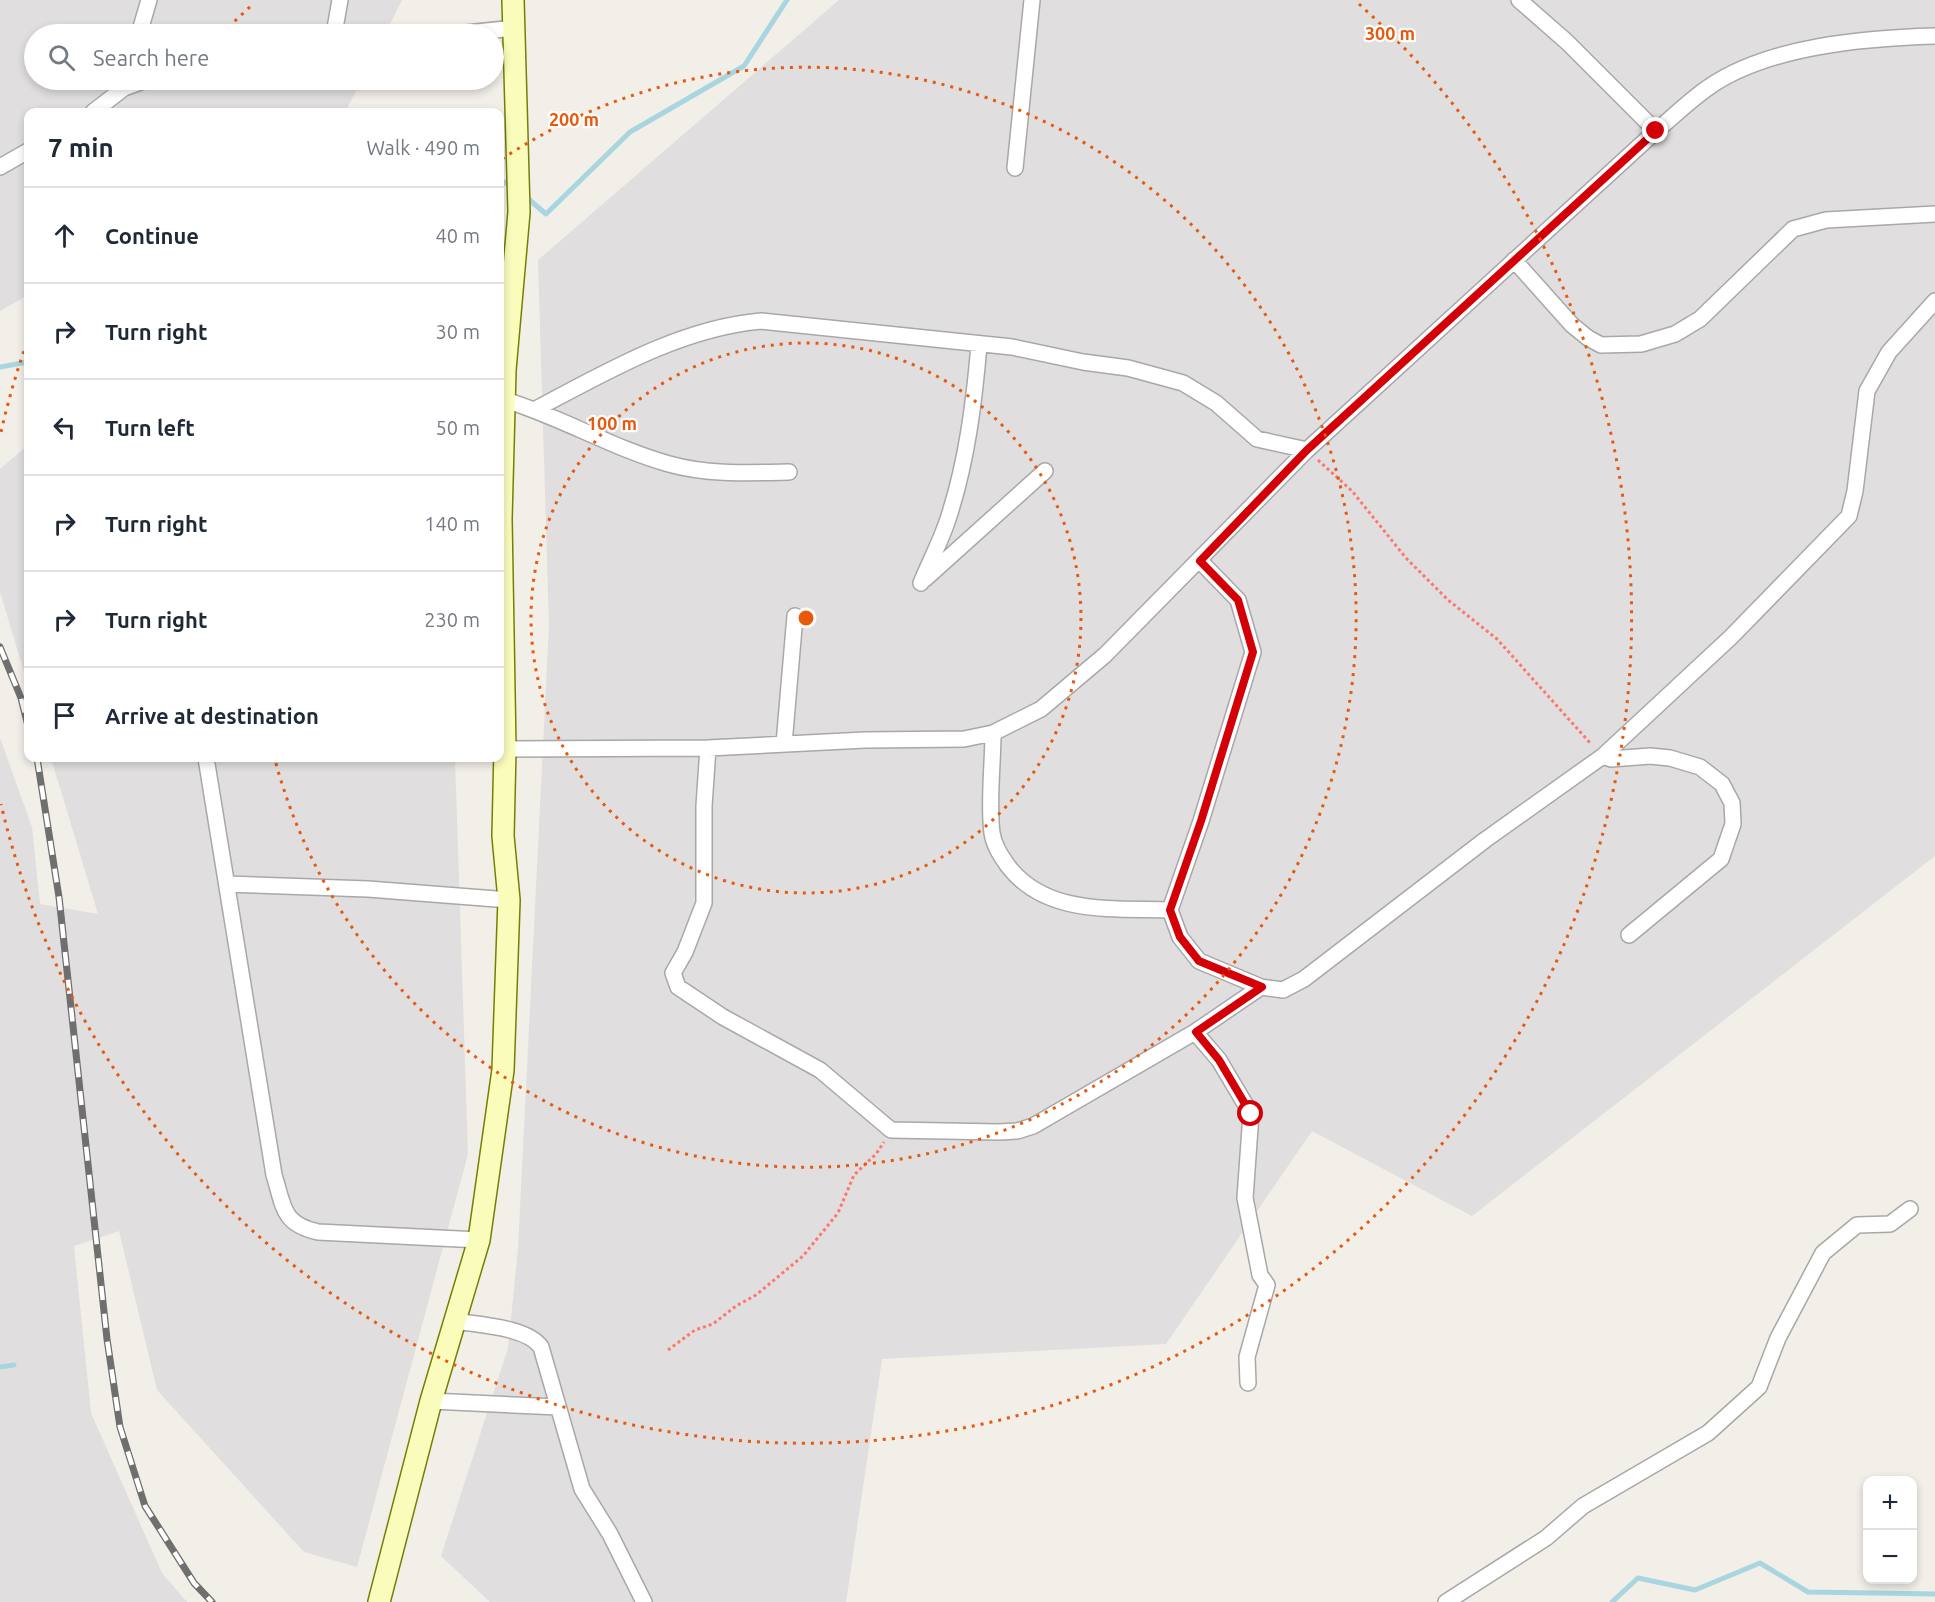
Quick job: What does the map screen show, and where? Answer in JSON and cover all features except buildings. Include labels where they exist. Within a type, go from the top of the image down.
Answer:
[{"type":"main road","points":[[504,351],[519,212],[513,0]]},
{"type":"main road","points":[[504,390],[504,424]]},
{"type":"main road","points":[[379,1602],[431,1401],[478,1240],[503,1070],[509,900],[503,836],[502,762]]},
{"type":"street","points":[[142,24],[149,0]]},
{"type":"street","points":[[336,24],[340,0]]},
{"type":"street","points":[[1015,168],[1032,0]]},
{"type":"street","points":[[1519,0],[1567,42],[1656,131]]},
{"type":"street","points":[[504,29],[514,28]]},
{"type":"street","points":[[504,737],[708,748],[865,740],[964,739],[993,733],[1041,708],[1105,655],[1307,450],[1656,131],[1709,87],[1773,59],[1879,37],[1935,36]]},
{"type":"street","points":[[98,108],[118,90]]},
{"type":"street","points":[[0,167],[24,153]]},
{"type":"street","points":[[1514,260],[1572,325],[1588,338],[1601,345],[1641,344],[1675,334],[1700,319],[1793,229],[1826,220],[1935,214]]},
{"type":"street","points":[[1200,561],[1238,600],[1253,652],[1201,821],[1170,910],[1180,937],[1199,961],[1262,987],[1283,990],[1304,979],[1485,840],[1603,756],[1731,637],[1849,516],[1855,491],[1867,391],[1889,352],[1935,301]]},
{"type":"street","points":[[536,409],[632,359],[728,324],[761,321],[1012,347],[1083,362],[1128,368],[1183,383],[1216,403],[1257,439],[1307,450]]},
{"type":"street","points":[[979,345],[972,422],[963,464],[949,518],[921,584],[1045,471]]},
{"type":"street","points":[[505,400],[536,409],[645,456],[671,464],[716,473],[789,472]]},
{"type":"street","points":[[784,744],[795,616]]},
{"type":"street","points":[[993,733],[993,834],[999,854],[1013,872],[1030,887],[1068,904],[1170,910]]},
{"type":"street","points":[[708,748],[704,806],[704,903],[685,952],[673,973],[678,987],[723,1017],[820,1070],[891,1130],[1017,1131],[1033,1126],[1196,1032],[1262,987]]},
{"type":"street","points":[[1603,756],[1611,759],[1650,756],[1670,758],[1700,767],[1722,784],[1732,803],[1733,824],[1721,860],[1629,935]]},
{"type":"street","points":[[208,762],[274,1175],[286,1216],[300,1228],[318,1232],[478,1240]]},
{"type":"street","points":[[227,884],[368,889],[509,900]]},
{"type":"street","points":[[1196,1032],[1219,1060],[1251,1114],[1245,1159],[1245,1198],[1260,1275],[1268,1285],[1247,1357],[1248,1383]]},
{"type":"street","points":[[1446,1602],[1546,1538],[1583,1506],[1708,1433],[1759,1387],[1778,1338],[1824,1253],[1857,1226],[1890,1224],[1910,1209]]},
{"type":"street","points":[[455,1321],[523,1334],[536,1340],[541,1347],[582,1489],[610,1534],[644,1602]]},
{"type":"street","points":[[431,1401],[558,1407]]},
{"type":"path","points":[[1307,450],[1352,491],[1406,558],[1448,600],[1497,639],[1603,756]]},
{"type":"path","points":[[668,1350],[695,1330],[713,1324],[736,1306],[756,1295],[803,1256],[838,1213],[854,1174],[876,1154],[891,1130]]},
{"type":"shaded area","points":[[0,0],[402,0],[390,24],[24,24],[24,90],[357,90],[347,108],[24,108],[24,297],[0,311]]},
{"type":"shaded area","points":[[839,0],[1935,0],[1935,856],[1472,1216],[1312,1131],[1166,1344],[882,1359],[846,1602],[490,1602],[441,1556],[508,1348],[518,1249],[549,625],[538,260]]},
{"type":"shaded area","points":[[24,448],[24,672],[0,592],[0,469]]},
{"type":"shaded area","points":[[0,738],[32,827],[40,904],[98,914],[52,762],[455,762],[468,1154],[357,1567],[304,1552],[157,1390],[119,1231],[74,1246],[91,1413],[162,1573],[187,1602],[0,1602]]},
{"type":"waterway","points":[[525,196],[546,214],[630,132],[744,66],[787,0]]},
{"type":"waterway","points":[[0,367],[24,363]]},
{"type":"waterway","points":[[0,1367],[14,1365]]},
{"type":"waterway","points":[[1612,1602],[1638,1578],[1695,1590],[1760,1563],[1808,1592],[1935,1594]]},
{"type":"railway","points":[[0,647],[24,710]]},
{"type":"railway","points":[[38,762],[59,897],[107,1339],[120,1427],[145,1506],[194,1583],[212,1602]]},
{"type":"route","points":[[1251,1114],[1219,1060],[1196,1032],[1262,987],[1199,961],[1180,937],[1170,910],[1201,821],[1253,652],[1250,636],[1241,617],[1238,600],[1200,561],[1307,450],[1656,131]]}]
